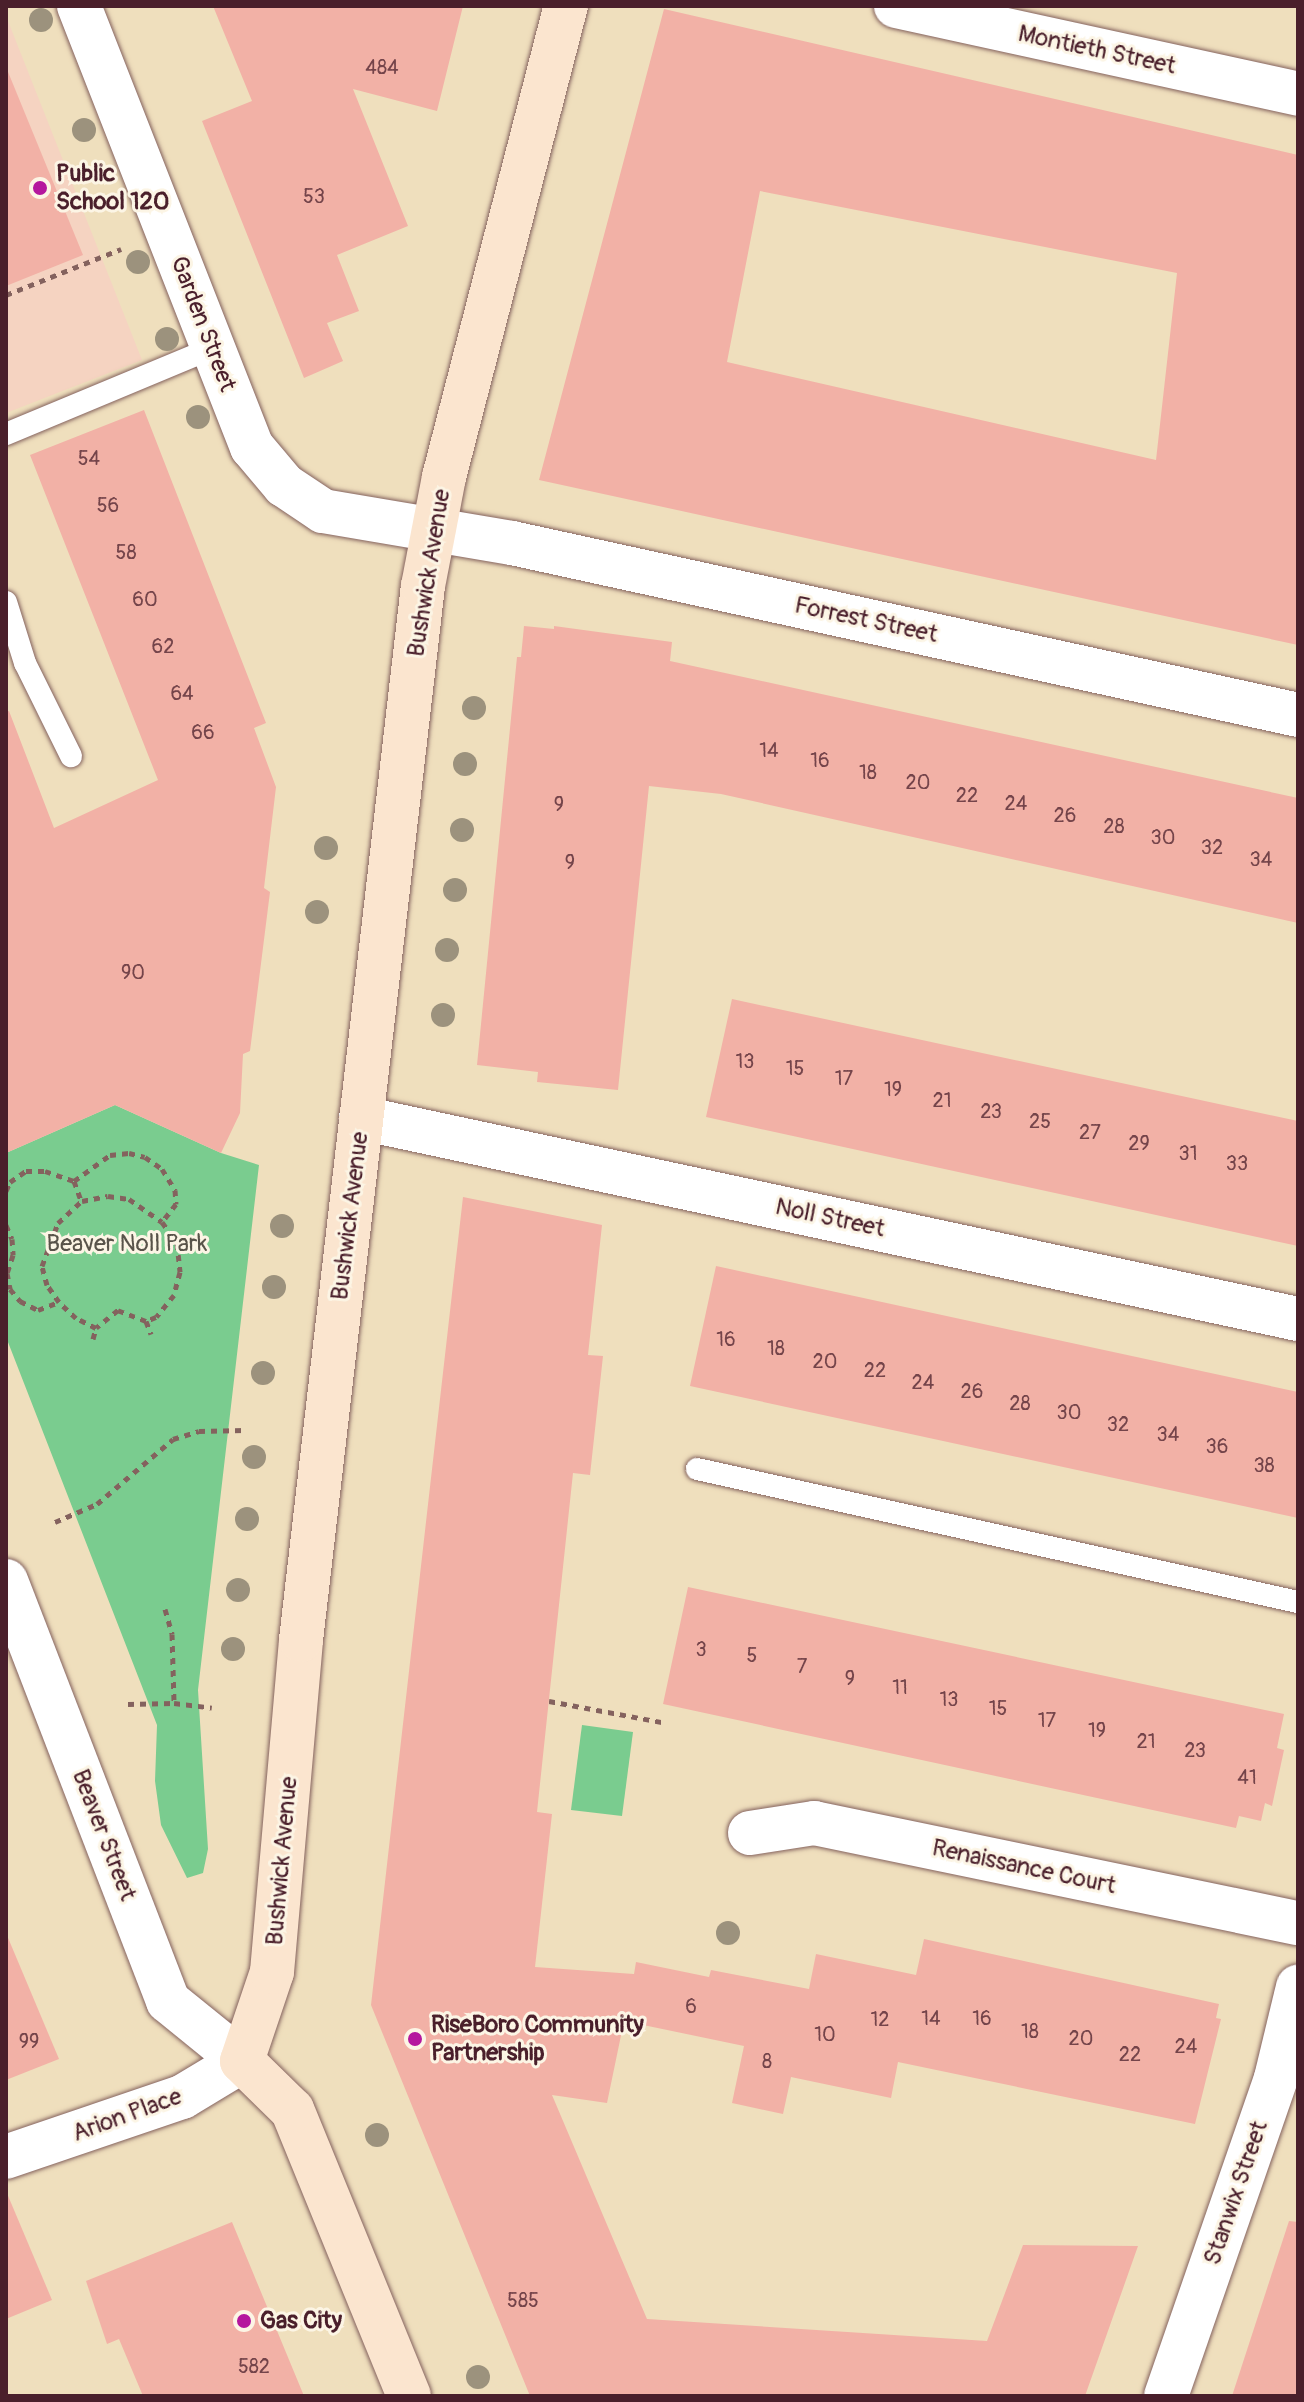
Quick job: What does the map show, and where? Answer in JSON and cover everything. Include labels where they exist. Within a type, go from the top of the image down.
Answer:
[{"type":"main road","name":"Bushwick Avenue","points":[[242,2061],[272,1972],[301,1640],[423,586],[434,529],[566,6]]},
{"type":"main road","points":[[242,2061],[292,2110],[409,2396]]},
{"type":"street","name":"Garden Street","points":[[79,6],[252,447],[284,485],[323,511],[434,529]]},
{"type":"street","name":"Montieth Street","points":[[896,6],[1298,94]]},
{"type":"street","name":"Forrest Street","points":[[434,529],[512,543],[1298,715]]},
{"type":"street","name":"Noll Street","points":[[361,1118],[1298,1319]]},
{"type":"street","name":"Beaver Street","points":[[6,1581],[168,2001],[242,2061]]},
{"type":"street","name":"Renaissance Court","points":[[750,1833],[814,1823],[1298,1923]]},
{"type":"street","name":"Stanwix Street","points":[[1166,2396],[1276,2078],[1298,1987]]},
{"type":"street","name":"Arion Place","points":[[6,2157],[182,2097],[242,2061]]},
{"type":"lane","points":[[6,434],[213,348]]},
{"type":"lane","points":[[6,602],[25,663],[71,756]]},
{"type":"lane","points":[[697,1469],[1298,1602]]},
{"type":"path","points":[[6,295],[121,249]]},
{"type":"path","points":[[74,1181],[110,1155],[129,1153],[145,1157],[162,1169],[175,1190],[176,1204],[162,1222]]},
{"type":"path","points":[[6,1191],[10,1182],[26,1171],[45,1171],[74,1181],[82,1201]]},
{"type":"path","points":[[93,1339],[96,1328],[118,1310],[146,1321],[156,1317],[174,1295],[180,1272],[177,1243],[162,1222],[129,1199],[108,1196],[82,1201],[58,1223],[42,1266],[47,1285],[59,1302],[76,1318],[96,1328]]},
{"type":"path","points":[[6,1225],[12,1247],[7,1273],[10,1289],[20,1301],[38,1310],[59,1302]]},
{"type":"path","points":[[146,1321],[151,1334]]},
{"type":"path","points":[[55,1522],[97,1504],[173,1439],[199,1431],[245,1430]]},
{"type":"path","points":[[165,1609],[172,1634],[174,1703]]},
{"type":"path","points":[[549,1701],[666,1723]]},
{"type":"path","points":[[128,1704],[174,1703],[212,1708]]},
{"type":"shaded area","name":"Public School 120","points":[[6,16],[142,360],[6,413]]},
{"type":"green space","name":"Beaver Noll Park","points":[[115,1105],[221,1153],[259,1165],[198,1690],[208,1849],[203,1873],[187,1878],[161,1825],[155,1781],[157,1725],[6,1337],[6,1153]]},
{"type":"green space","points":[[582,1725],[633,1732],[622,1816],[571,1810]]},
{"type":"building","points":[[213,6],[463,6],[437,111],[353,89],[408,226],[337,255],[359,311],[327,323],[343,361],[304,378],[202,121],[252,101]]},
{"type":"building","points":[[664,9],[1298,155],[1298,645],[539,480]],"holes":[[[760,191],[1177,273],[1156,460],[727,362]]]},
{"type":"building","name":"Public School 120","points":[[6,67],[83,255],[6,286]]},
{"type":"building","points":[[144,410],[266,723],[254,728],[276,787],[264,888],[270,892],[250,1051],[243,1054],[240,1113],[221,1153],[115,1105],[6,1153],[6,712],[9,711],[54,828],[158,780],[30,455]]},
{"type":"building","points":[[524,626],[554,629],[554,626],[672,642],[670,661],[1298,798],[1298,923],[721,794],[649,786],[618,1090],[537,1082],[538,1072],[477,1065],[517,657],[521,657]]},
{"type":"building","points":[[732,999],[1298,1121],[1298,1246],[706,1117]]},
{"type":"building","points":[[463,1197],[602,1225],[588,1355],[603,1356],[590,1475],[573,1473],[537,1812],[552,1814],[535,1967],[634,1974],[636,1962],[709,1977],[711,1970],[809,1989],[816,1954],[916,1975],[924,1939],[1219,2004],[1216,2018],[1221,2019],[1195,2124],[898,2062],[891,2098],[791,2077],[783,2114],[732,2103],[744,2046],[624,2021],[607,2103],[552,2095],[647,2319],[987,2341],[1023,2245],[1138,2246],[1085,2396],[530,2396],[371,2005]]},
{"type":"building","points":[[716,1266],[1298,1392],[1298,1518],[690,1386]]},
{"type":"building","points":[[688,1587],[1284,1714],[1277,1748],[1284,1750],[1272,1806],[1265,1803],[1261,1821],[1239,1816],[1236,1828],[663,1704]]},
{"type":"building","points":[[6,1933],[59,2059],[6,2080]]},
{"type":"building","points":[[6,2191],[52,2300],[6,2319]]},
{"type":"building","points":[[1289,2221],[1298,2222],[1298,2396],[1232,2396]]},
{"type":"building","points":[[232,2222],[304,2396],[143,2396],[119,2339],[107,2344],[86,2281]]},
{"type":"place","name":"Public School 120","points":[[40,188]]},
{"type":"place","name":"RiseBoro Community Partnership","points":[[415,2039]]},
{"type":"place","name":"Gas City","points":[[244,2321]]}]
